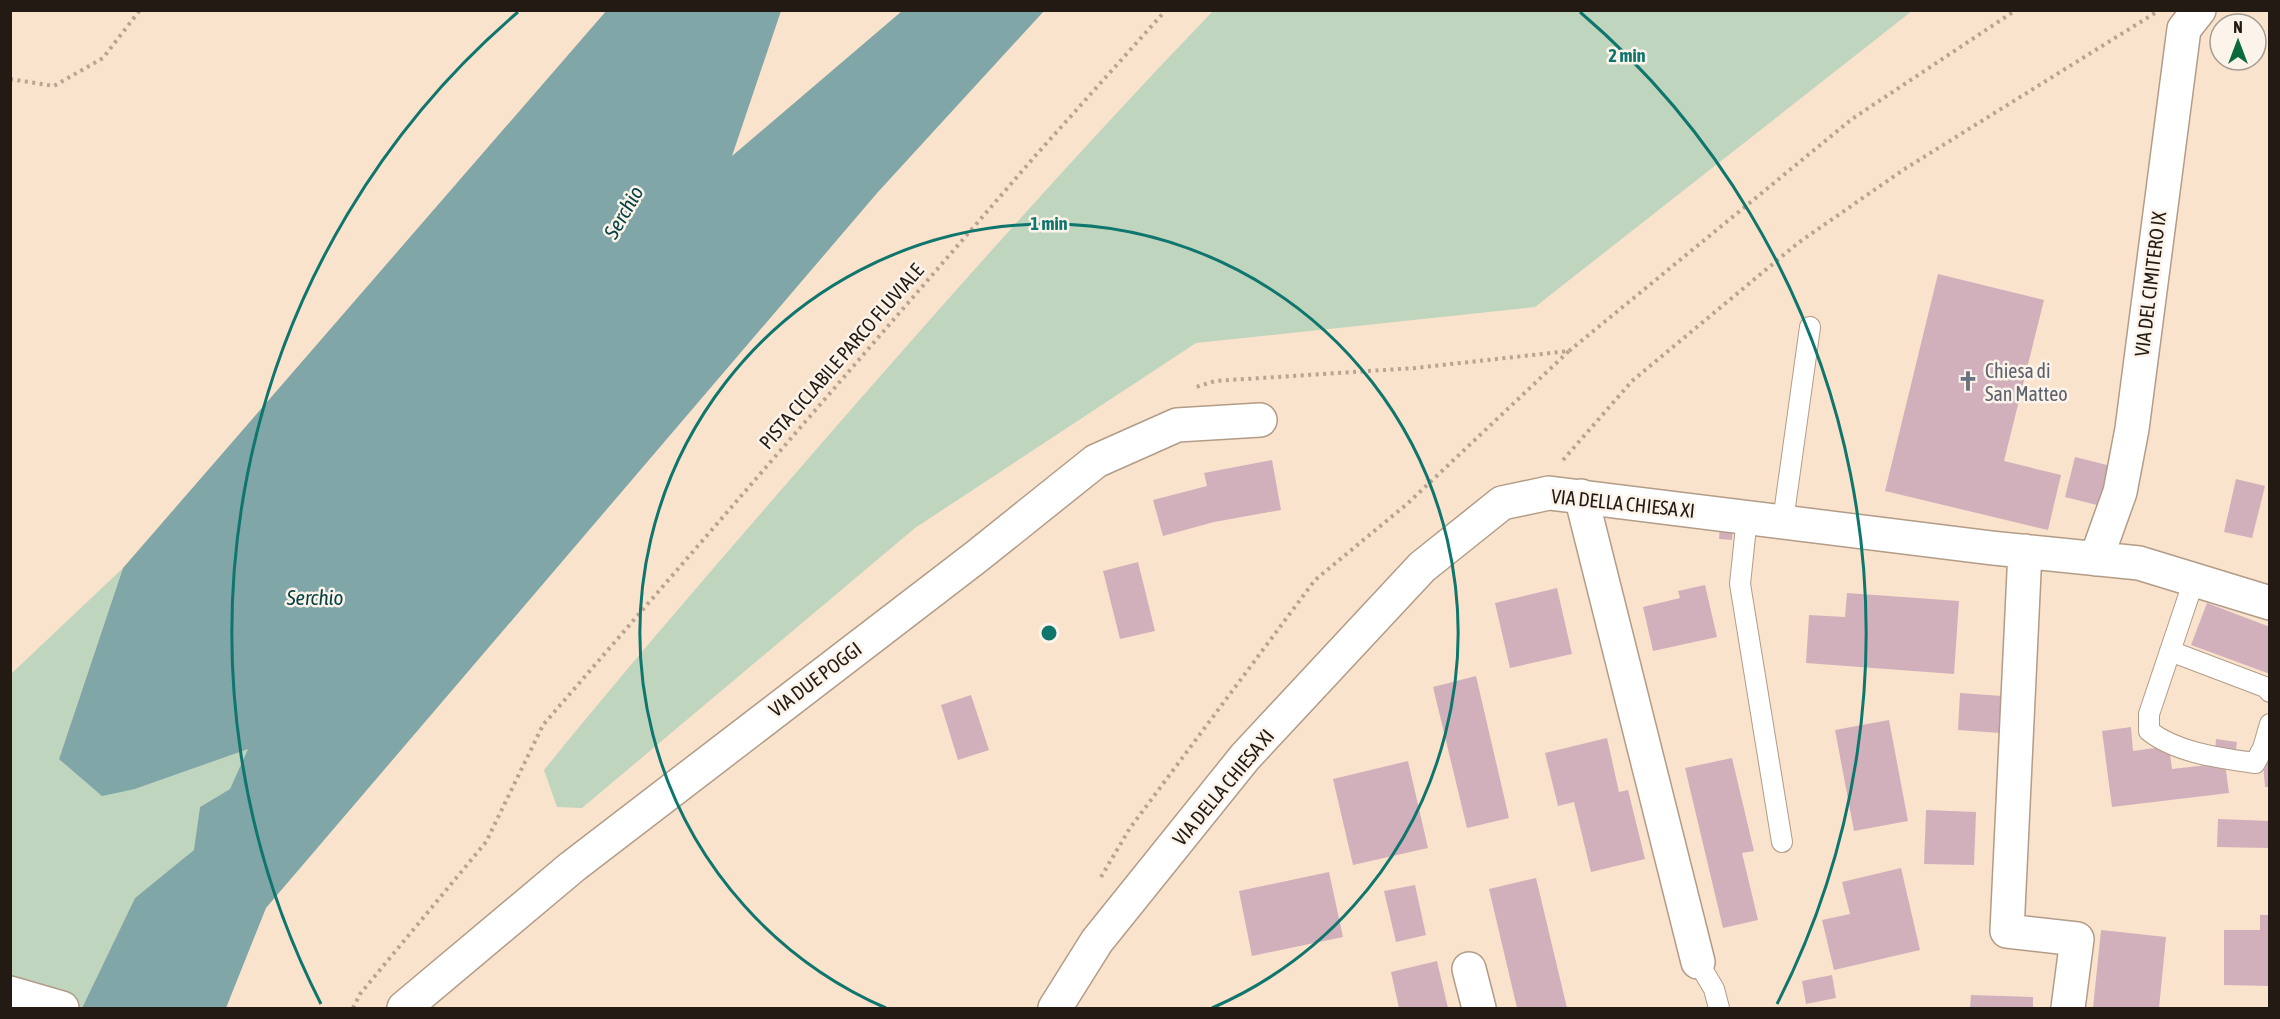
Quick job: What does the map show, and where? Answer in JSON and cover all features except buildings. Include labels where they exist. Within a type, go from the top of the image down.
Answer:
[{"type":"street","name":"VIA DEL CIMITERO IX","points":[[2096,559],[2120,492],[2132,429],[2184,29],[2199,10]]},
{"type":"street","name":"VIA DUE POGGI","points":[[404,1008],[581,860],[976,557],[1096,461],[1177,425],[1260,420]]},
{"type":"street","name":"VIA DELLA CHIESA XI","points":[[1055,1008],[1097,941],[1245,757],[1422,567],[1502,503],[1549,493],[1581,496],[2139,563],[2270,603]]},
{"type":"street","points":[[1581,496],[1698,962]]},
{"type":"street","points":[[2025,551],[2007,931],[2077,939],[2068,1008]]},
{"type":"street","points":[[1469,969],[1479,1008]]},
{"type":"street","points":[[10,993],[62,1008]]},
{"type":"lane","points":[[1783,521],[1810,327]]},
{"type":"lane","points":[[1746,517],[1740,584],[1782,842]]},
{"type":"lane","points":[[2194,580],[2149,714],[2149,731],[2161,741],[2198,752],[2255,763],[2263,748],[2270,724]]},
{"type":"lane","points":[[2170,651],[2265,687],[2270,693]]},
{"type":"lane","points":[[1698,962],[1714,989],[1719,1008]]},
{"type":"path","points":[[10,79],[54,86],[103,58],[140,10]]},
{"type":"path","name":"PISTA CICLABILE PARCO FLUVIALE","points":[[352,1008],[360,994],[486,842],[543,725],[1028,164],[1166,10]]},
{"type":"path","points":[[1101,878],[1130,828],[1315,580],[1407,504],[1569,351],[1852,119],[2016,10]]},
{"type":"path","points":[[1531,497],[1632,381],[1798,243],[1903,170],[2149,15],[2163,10]]},
{"type":"path","points":[[1193,388],[1215,381],[1415,368],[1569,351]]},
{"type":"green space","points":[[1213,11],[1912,11],[1535,307],[1196,343],[915,528],[582,808],[557,807],[544,770],[579,727],[927,323],[1069,165]]},
{"type":"green space","points":[[123,568],[59,759],[135,789],[249,748],[230,789],[200,807],[195,850],[135,898],[82,1008],[11,1008],[11,674]]},
{"type":"water","name":"Serchio","points":[[607,10],[781,11],[732,156],[902,11],[1044,11],[878,192],[266,908],[226,1008],[82,1008],[135,898],[194,850],[200,807],[230,789],[248,749],[135,789],[102,796],[59,759],[123,568]]},
{"type":"place","name":"Chiesa di San Matteo","points":[[1968,381]]}]
